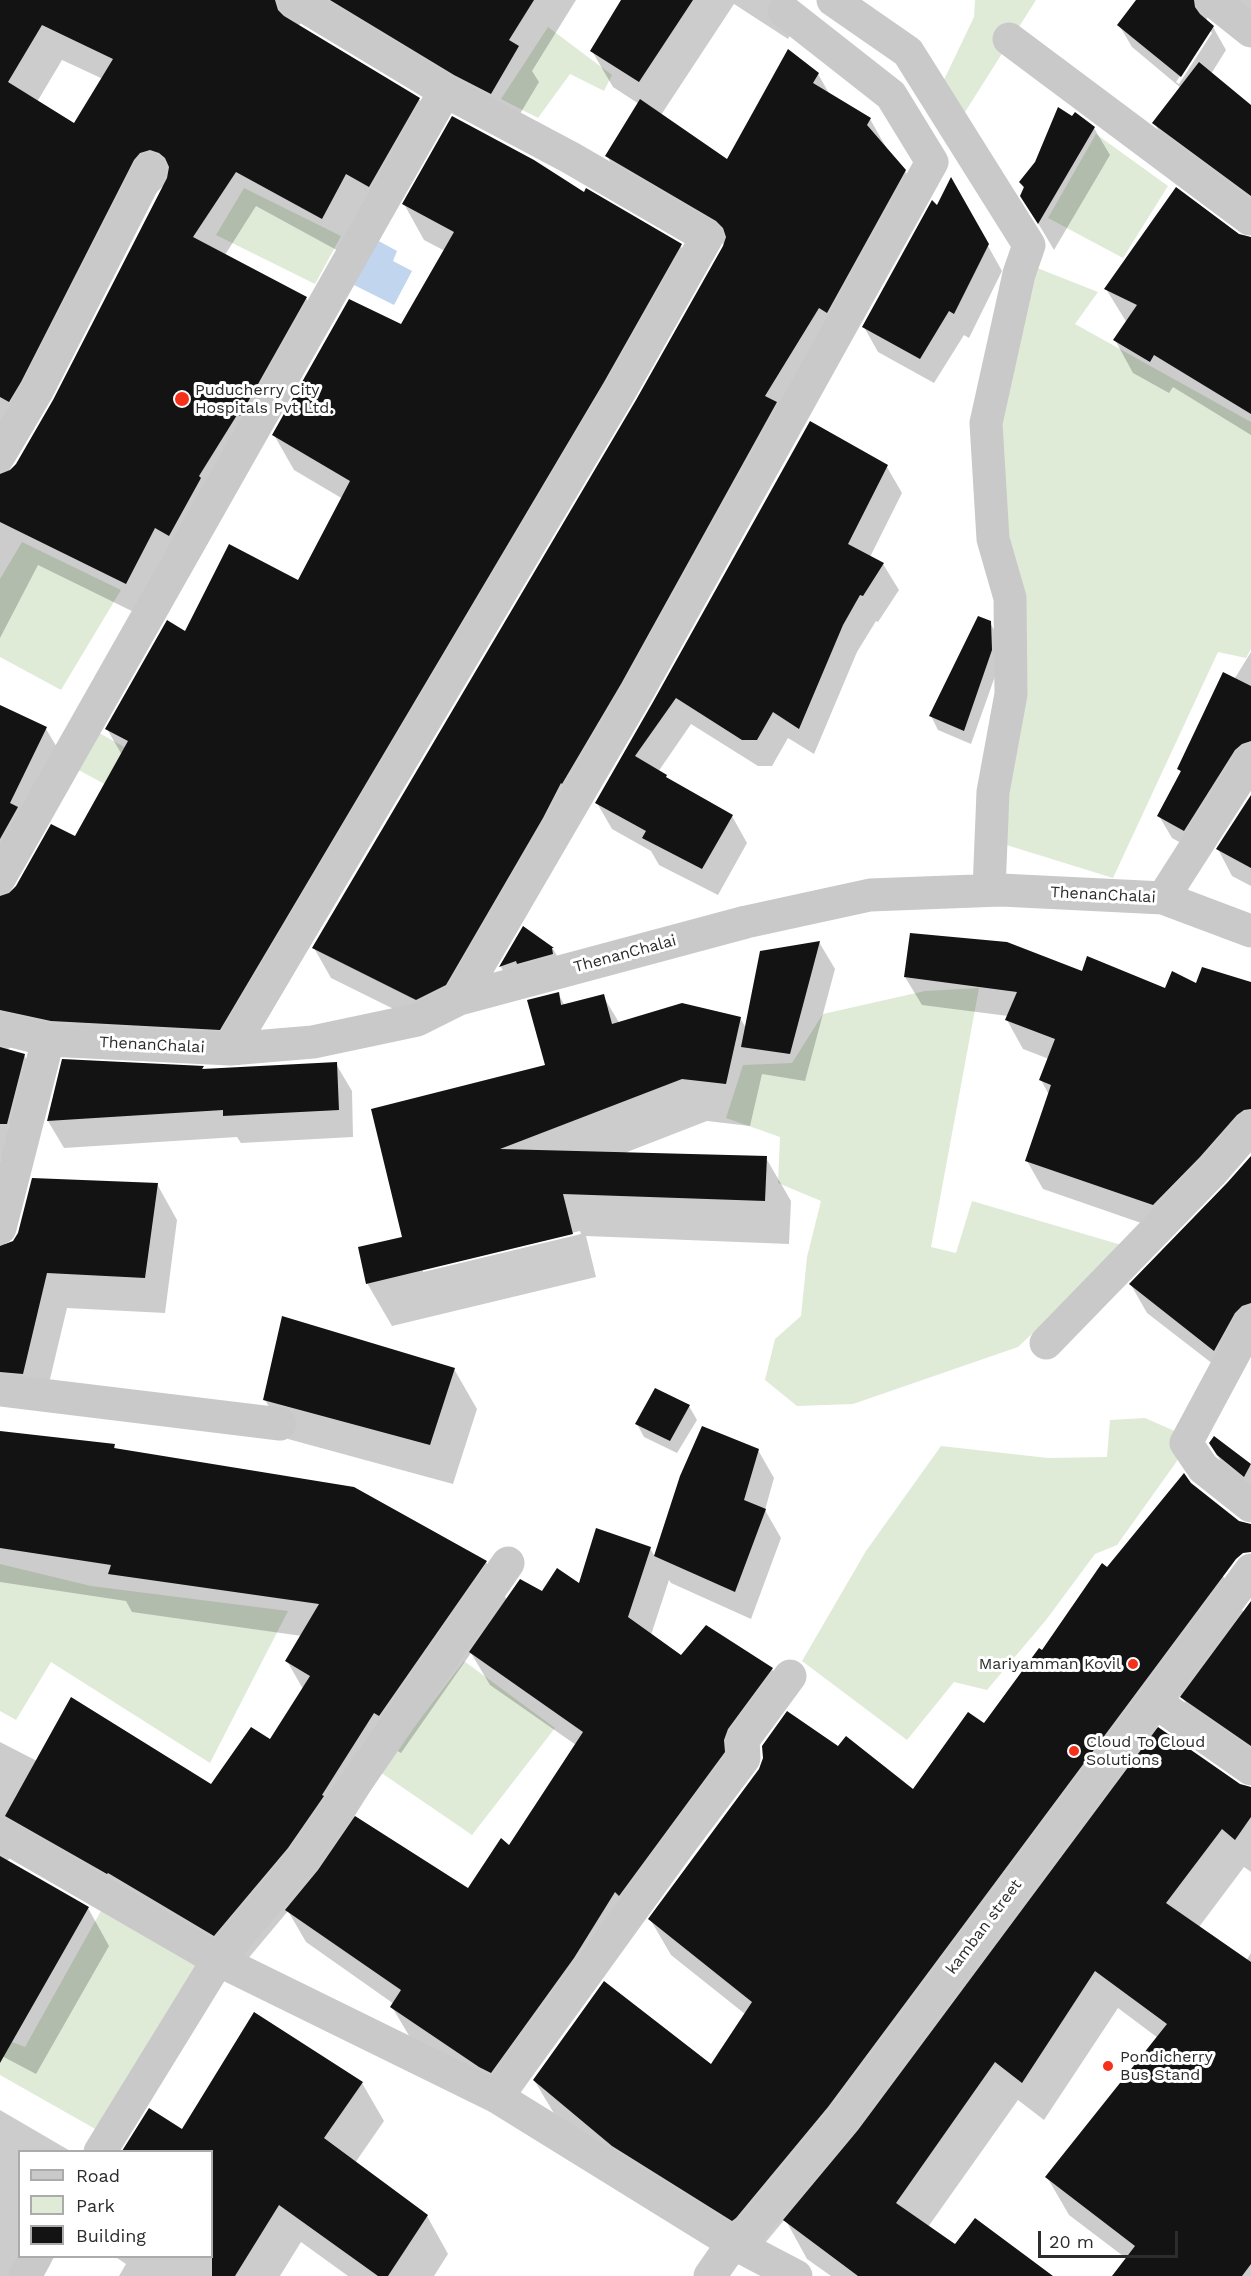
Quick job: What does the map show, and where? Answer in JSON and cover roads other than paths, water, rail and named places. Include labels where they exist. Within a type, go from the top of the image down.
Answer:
[{"type":"street","points":[[230,1048],[620,391],[707,237],[571,158],[445,91],[294,0]]},
{"type":"street","points":[[833,0],[908,52],[1029,245],[1019,274],[986,423],[993,539],[1010,598],[1011,610],[1011,694],[993,792],[989,890]]},
{"type":"street","points":[[1212,0],[1251,31]]},
{"type":"street","points":[[459,999],[637,693],[932,162],[891,95],[784,11]]},
{"type":"street","points":[[1009,39],[1251,218]]},
{"type":"street","points":[[0,877],[445,91]]},
{"type":"street","points":[[0,454],[37,391],[150,169]]},
{"type":"street","points":[[1163,898],[1251,760]]},
{"type":"street","name":"ThenanChalai","points":[[0,1028],[48,1040],[230,1048],[313,1042],[417,1020],[459,999],[746,921],[870,895],[989,890],[1163,898],[1251,931]]},
{"type":"street","points":[[0,1228],[48,1040]]},
{"type":"street","points":[[1046,1343],[1214,1170],[1251,1127]]},
{"type":"street","points":[[1251,1322],[1186,1443],[1203,1468],[1251,1506]]},
{"type":"street","points":[[0,1390],[280,1424]]},
{"type":"street","points":[[101,2150],[218,1960],[303,1859],[508,1563]]},
{"type":"street","name":"kamban street","points":[[710,2276],[733,2243],[749,2232],[843,2119],[1251,1570]]},
{"type":"street","points":[[497,2097],[744,1758],[743,1740],[790,1677]]},
{"type":"street","points":[[1154,1701],[1251,1769]]},
{"type":"street","points":[[0,1834],[218,1960],[497,2097],[733,2243],[796,2276]]},
{"type":"street","points":[[26,2276],[35,2258]]},
{"type":"water","points":[[375,239],[397,251],[393,261],[412,271],[394,305],[352,284]]},
{"type":"place","name":"Puducherry City Hospitals Pvt Ltd.","points":[[182,399]]},
{"type":"place","name":"Mariyamman Kovil","points":[[1133,1664]]},
{"type":"place","name":"Cloud To Cloud Solutions","points":[[1074,1751]]},
{"type":"place","name":"Pondicherry Bus Stand","points":[[1108,2066]]}]
